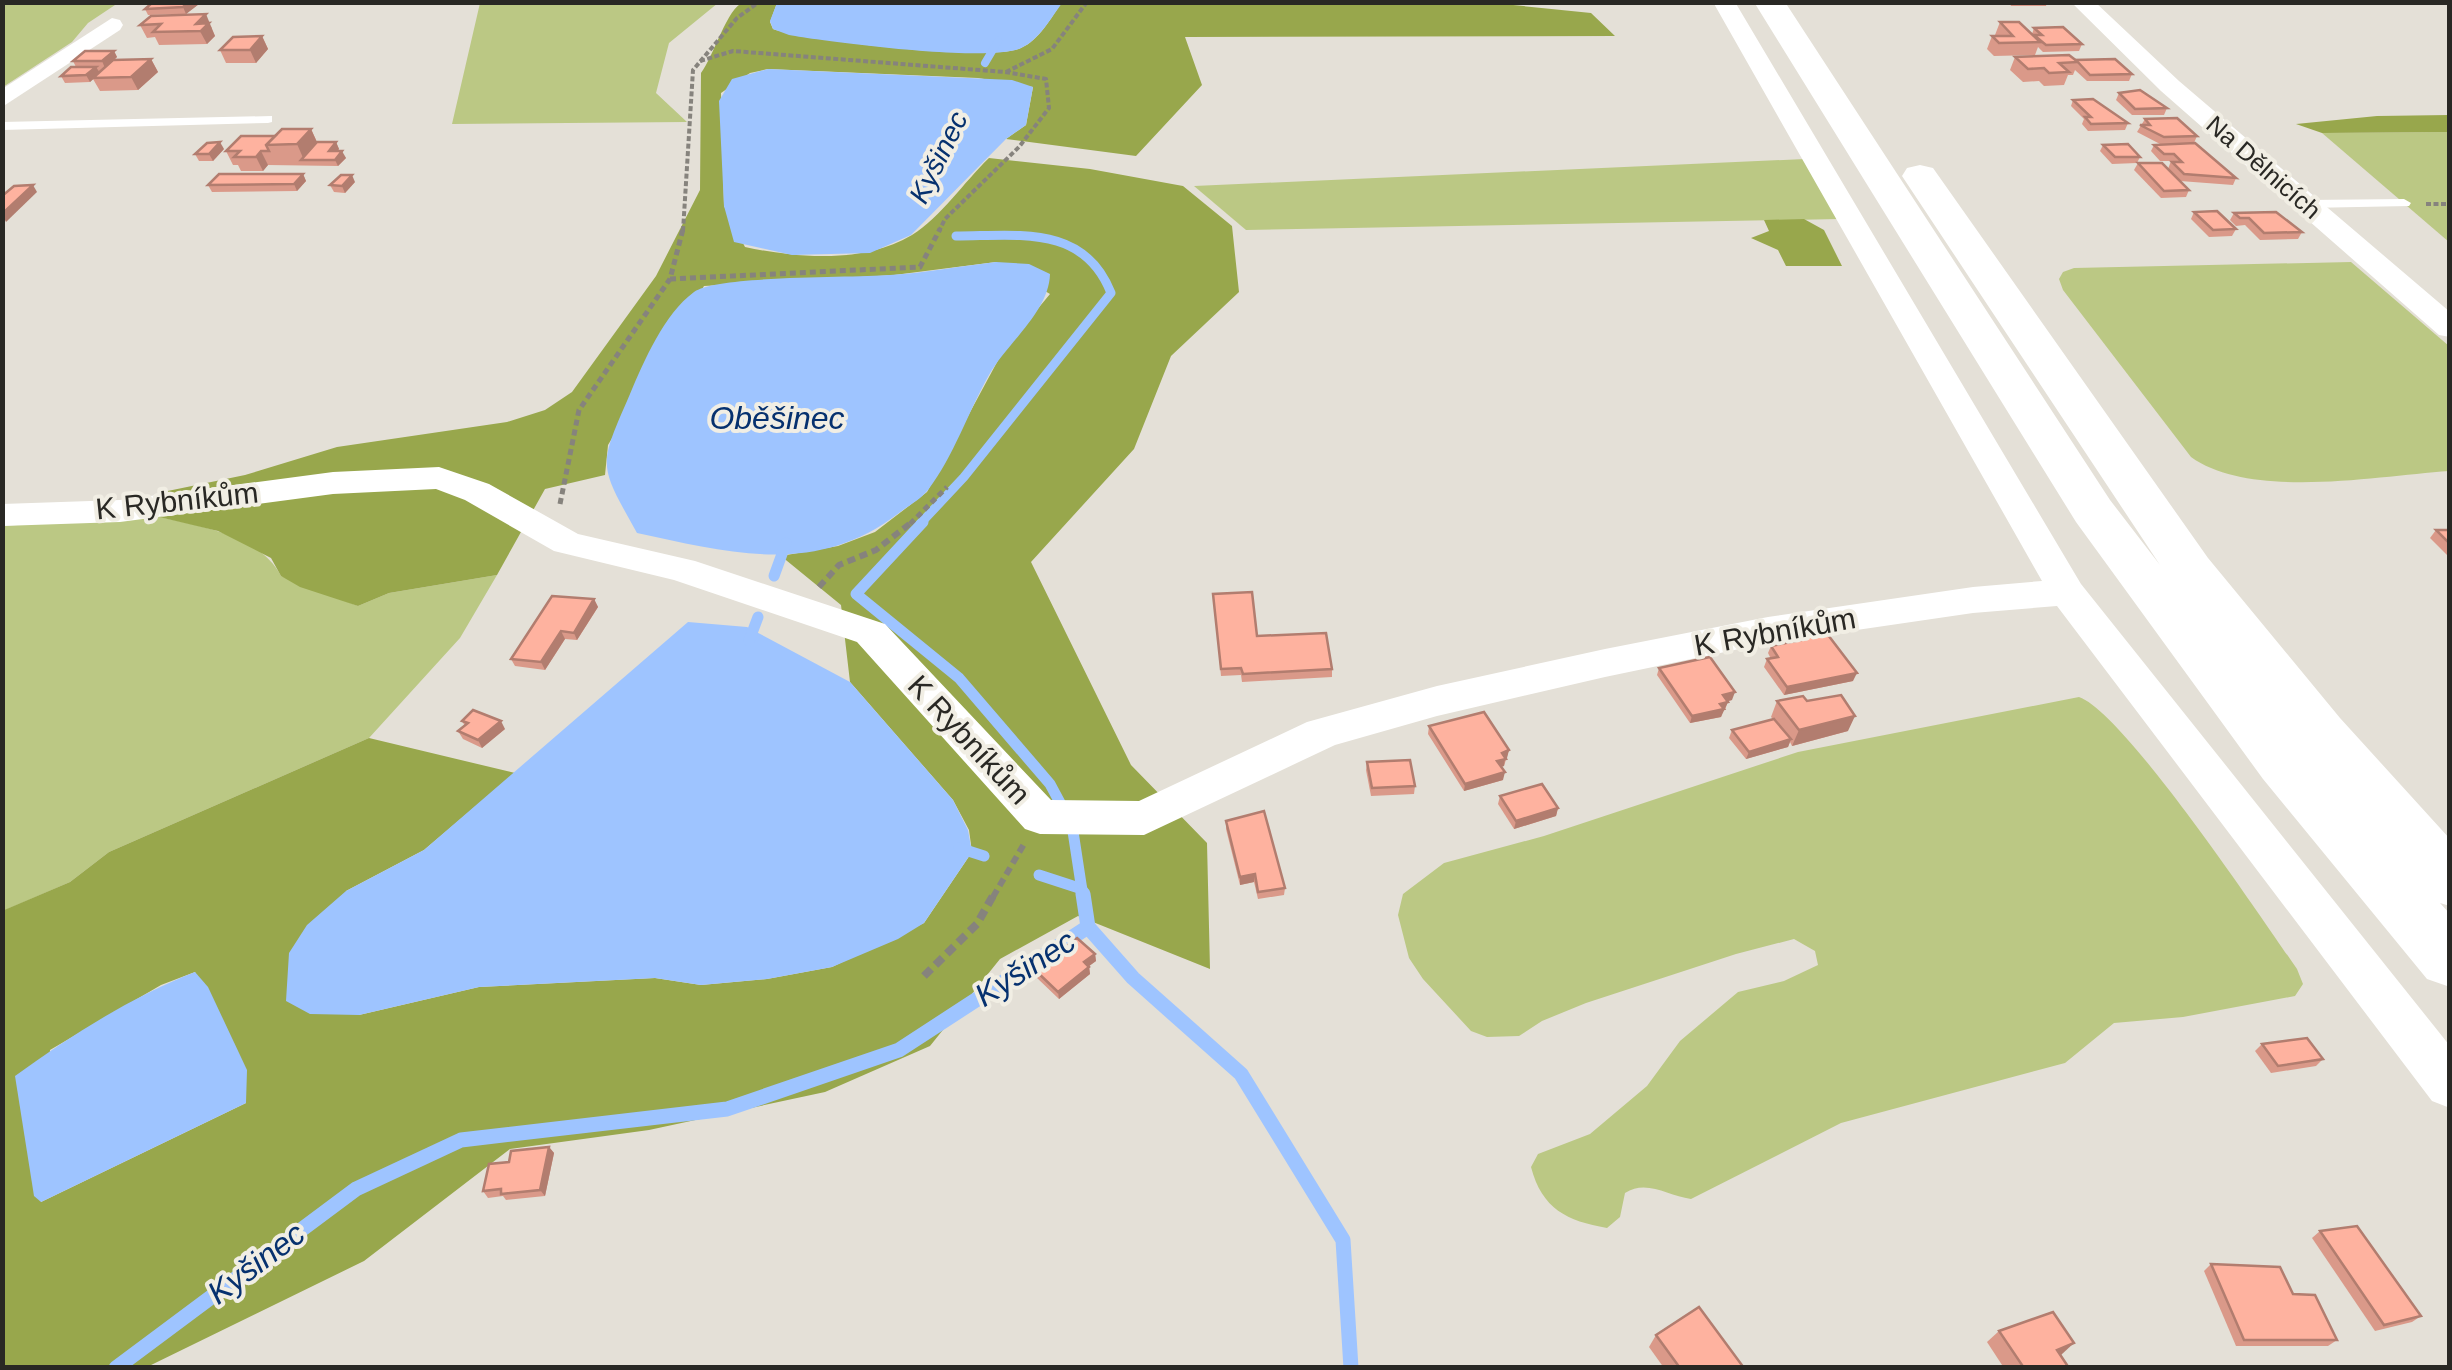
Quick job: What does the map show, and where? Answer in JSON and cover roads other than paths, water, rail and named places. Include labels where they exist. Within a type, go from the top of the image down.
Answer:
[{"type":"highway","points":[[1769,2],[1997,367],[2111,537],[2282,764],[2450,960]]},
{"type":"highway","points":[[1805,2],[1882,119]]},
{"type":"highway","points":[[1904,152],[2190,570],[2320,733],[2450,881]]},
{"type":"street","points":[[1724,2],[2067,592],[2450,1085]]},
{"type":"street","name":"Na Dělnicích","points":[[2082,2],[2170,86],[2450,328]]},
{"type":"street","points":[[2,100],[112,24]]},
{"type":"street","name":"K Rybníkům","points":[[2,515],[120,511],[333,483],[439,478],[477,492],[567,542],[682,570],[871,633],[1042,817],[1144,818],[1322,733],[1437,701],[1768,630],[1973,600],[2067,592]]},
{"type":"lane","points":[[2,126],[268,119]]},
{"type":"lane","points":[[2307,204],[2404,204]]},
{"type":"water","points":[[777,2],[1062,3],[1044,28],[1021,48],[978,53],[908,50],[789,35],[773,29],[770,21]]},
{"type":"water","points":[[768,69],[1012,80],[1033,87],[1026,125],[1006,139],[911,235],[870,253],[792,255],[734,242],[724,206],[719,101],[732,79]]},
{"type":"water","name":"Oběšinec","points":[[996,262],[1029,264],[1050,274],[1048,288],[1035,314],[989,375],[946,463],[918,499],[868,533],[804,553],[739,552],[637,533],[609,478],[608,452],[656,339],[673,313],[694,292],[729,283],[903,274]]},
{"type":"water","points":[[688,622],[747,627],[850,682],[953,800],[968,830],[972,852],[924,923],[898,939],[832,967],[767,979],[701,985],[655,978],[479,987],[359,1015],[310,1014],[286,1001],[289,953],[307,925],[346,891],[424,850]]},
{"type":"water","points":[[195,972],[208,987],[247,1070],[246,1103],[41,1202],[34,1196],[15,1076],[102,1018]]},
{"type":"waterway","name":"Kyšinec","points":[[985,63],[998,41]]},
{"type":"waterway","name":"Kyšinec","points":[[920,524],[964,477],[1111,293],[1099,271],[1084,255],[1066,245],[1025,236],[956,236]]},
{"type":"waterway","name":"Kyšinec","points":[[923,522],[856,594],[959,678],[1050,784],[1072,825],[1082,889]]},
{"type":"waterway","points":[[774,576],[786,543]]},
{"type":"waterway","points":[[749,641],[758,617]]},
{"type":"waterway","points":[[959,848],[984,856]]},
{"type":"waterway","points":[[1039,875],[1082,889]]},
{"type":"waterway","name":"Kyšinec","points":[[1082,889],[1083,897]]},
{"type":"waterway","name":"Kyšinec","points":[[1083,894],[1088,927]]},
{"type":"waterway","name":"Kyšinec","points":[[116,1368],[356,1189],[461,1140],[727,1109],[899,1050],[1088,927]]},
{"type":"waterway","points":[[1088,927],[1133,978],[1241,1074],[1343,1240],[1351,1368]]}]
